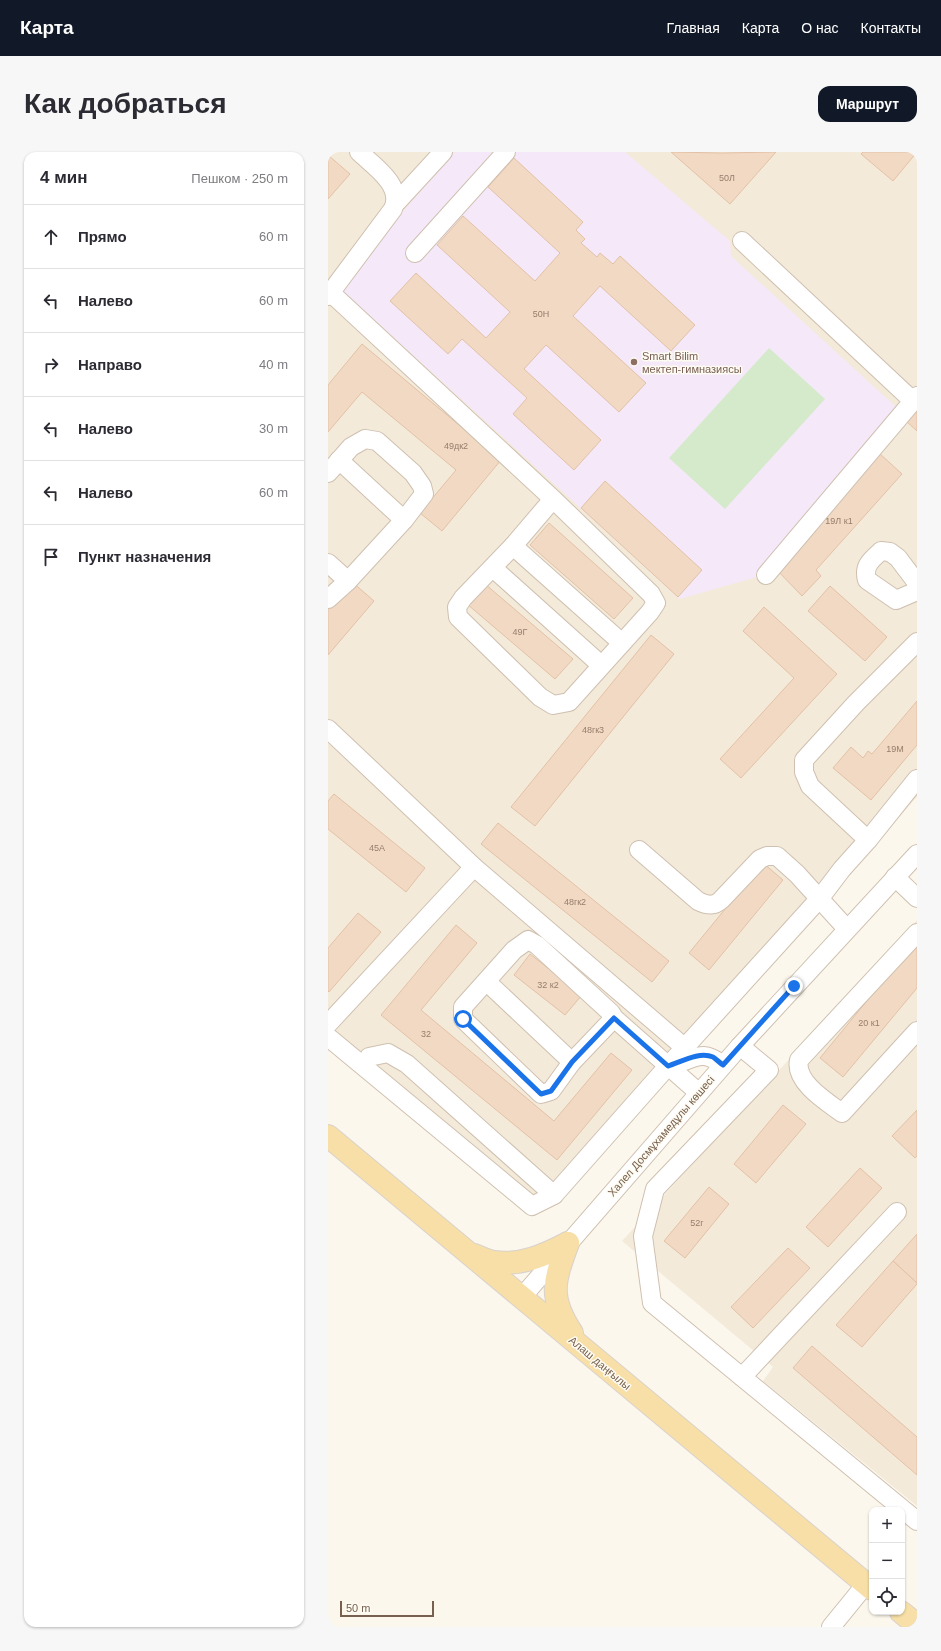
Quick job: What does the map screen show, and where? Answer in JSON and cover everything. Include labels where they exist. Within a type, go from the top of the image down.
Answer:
[{"type":"main road","name":"Алаш даңғылы","points":[[328,1136],[869,1587]]},
{"type":"main road","points":[[469,1253],[494,1262],[519,1262],[542,1256],[568,1243]]},
{"type":"main road","points":[[568,1243],[558,1271],[555,1296],[558,1308],[564,1321],[583,1348]]},
{"type":"main road","points":[[905,1615],[917,1625]]},
{"type":"street","points":[[359,152],[389,181],[397,202]]},
{"type":"street","points":[[443,152],[397,202],[329,294],[553,499],[651,594],[656,603],[650,612],[569,702],[553,705],[540,697],[458,617],[456,607],[513,546],[553,499]]},
{"type":"street","points":[[415,253],[506,152]]},
{"type":"street","points":[[742,241],[915,398],[766,574]]},
{"type":"street","points":[[328,599],[348,581],[404,520],[424,494],[422,486],[413,473],[377,441],[364,439],[351,446],[334,466],[404,520]]},
{"type":"street","points":[[513,546],[622,643]]},
{"type":"street","points":[[917,583],[898,558],[890,552],[881,551],[866,564],[865,574],[867,580],[896,600],[917,591]]},
{"type":"street","points":[[328,563],[348,581]]},
{"type":"street","points":[[493,568],[601,665]]},
{"type":"street","points":[[868,840],[810,786],[804,772],[804,760],[856,703],[917,642]]},
{"type":"street","points":[[328,730],[474,866],[689,1052],[712,1057],[723,1065]]},
{"type":"street","points":[[328,1037],[532,1206],[554,1195],[668,1066],[689,1052],[820,898],[842,869],[868,840],[917,779]]},
{"type":"street","points":[[639,850],[698,901],[706,906],[718,903],[760,859],[767,856],[777,856],[797,874],[847,929]]},
{"type":"street","name":"Халел Досмұхамедұлы көшесі","points":[[522,1297],[723,1065],[917,854]]},
{"type":"street","points":[[328,1024],[474,866]]},
{"type":"street","points":[[895,877],[917,898]]},
{"type":"street","points":[[917,933],[799,1060],[798,1065],[802,1078],[821,1097],[842,1113],[917,1031]]},
{"type":"street","points":[[614,1018],[572,1062],[551,1091],[541,1094],[463,1019],[463,1007],[487,982],[514,950],[528,940],[537,945],[611,1013],[614,1018],[699,1093]]},
{"type":"street","points":[[487,982],[572,1062]]},
{"type":"street","points":[[740,1046],[769,1070],[655,1189],[643,1236],[652,1303],[917,1521]]},
{"type":"street","points":[[364,1066],[369,1057],[388,1053],[406,1064],[554,1195]]},
{"type":"street","points":[[742,1377],[897,1212]]},
{"type":"street","points":[[830,1627],[869,1587]]},
{"type":"shaded area","points":[[328,152],[917,152],[917,797],[542,1210],[328,1045]]},
{"type":"shaded area","name":"Smart Bilim мектеп-гимназиясы","points":[[455,152],[625,152],[730,241],[731,256],[896,407],[757,577],[680,599],[337,286]]},
{"type":"shaded area","points":[[917,920],[917,1506],[763,1381],[773,1367],[622,1241]]},
{"type":"green space","points":[[769,348],[825,399],[725,509],[669,458]]},
{"type":"building","points":[[671,152],[722,153],[776,152],[730,204]]},
{"type":"building","points":[[863,152],[917,152],[893,181],[861,154]]},
{"type":"building","points":[[328,155],[350,174],[328,199]]},
{"type":"building","points":[[514,158],[583,222],[576,230],[585,239],[581,243],[597,257],[600,253],[613,264],[620,256],[695,325],[671,351],[600,286],[573,316],[646,383],[619,412],[546,345],[524,369],[601,440],[574,470],[513,414],[527,398],[462,339],[448,354],[390,301],[416,273],[486,338],[510,312],[437,245],[463,216],[535,281],[560,253],[488,187]]},
{"type":"building","points":[[362,344],[501,460],[442,531],[420,513],[456,470],[362,392],[328,432],[328,385]]},
{"type":"building","points":[[917,408],[917,431],[906,421]]},
{"type":"building","points":[[879,453],[902,474],[816,570],[821,576],[802,596],[775,568]]},
{"type":"building","points":[[605,481],[702,570],[678,597],[581,508]]},
{"type":"building","points":[[549,523],[633,598],[614,619],[530,545]]},
{"type":"building","points":[[351,581],[374,601],[328,655],[328,609]]},
{"type":"building","points":[[485,584],[573,659],[555,679],[467,604]]},
{"type":"building","points":[[830,586],[887,637],[865,661],[808,611]]},
{"type":"building","points":[[764,607],[837,674],[741,778],[720,759],[794,678],[743,631]]},
{"type":"building","points":[[651,635],[674,654],[535,826],[511,807]]},
{"type":"building","points":[[917,701],[917,745],[871,800],[833,768],[851,747],[863,758],[868,751],[872,754]]},
{"type":"building","points":[[334,794],[425,868],[406,892],[328,829],[328,801]]},
{"type":"building","points":[[498,823],[669,961],[652,982],[481,844]]},
{"type":"building","points":[[763,863],[783,880],[709,970],[689,953]]},
{"type":"building","points":[[358,913],[381,932],[329,992],[328,948]]},
{"type":"building","points":[[456,925],[477,943],[421,1010],[554,1121],[611,1053],[632,1070],[557,1160],[381,1015]]},
{"type":"building","points":[[917,940],[917,988],[843,1077],[820,1058]]},
{"type":"building","points":[[530,954],[582,995],[565,1015],[514,975]]},
{"type":"building","points":[[783,1105],[806,1124],[756,1183],[734,1164]]},
{"type":"building","points":[[917,1110],[917,1156],[915,1158],[892,1136]]},
{"type":"building","points":[[860,1168],[882,1188],[828,1247],[806,1227]]},
{"type":"building","points":[[709,1187],[729,1204],[685,1258],[664,1241]]},
{"type":"building","points":[[917,1234],[917,1283],[893,1261]]},
{"type":"building","points":[[788,1248],[810,1268],[753,1328],[731,1307]]},
{"type":"building","points":[[893,1261],[917,1284],[862,1347],[836,1325]]},
{"type":"building","points":[[812,1346],[917,1437],[917,1475],[793,1368]]},
{"type":"place","name":"Smart Bilim мектеп-гимназиясы","points":[[634,362]]},
{"type":"route","points":[[463,1019],[541,1094],[551,1091],[572,1062],[614,1018],[668,1066],[693,1057],[703,1056],[712,1057],[723,1065],[794,986]]}]
